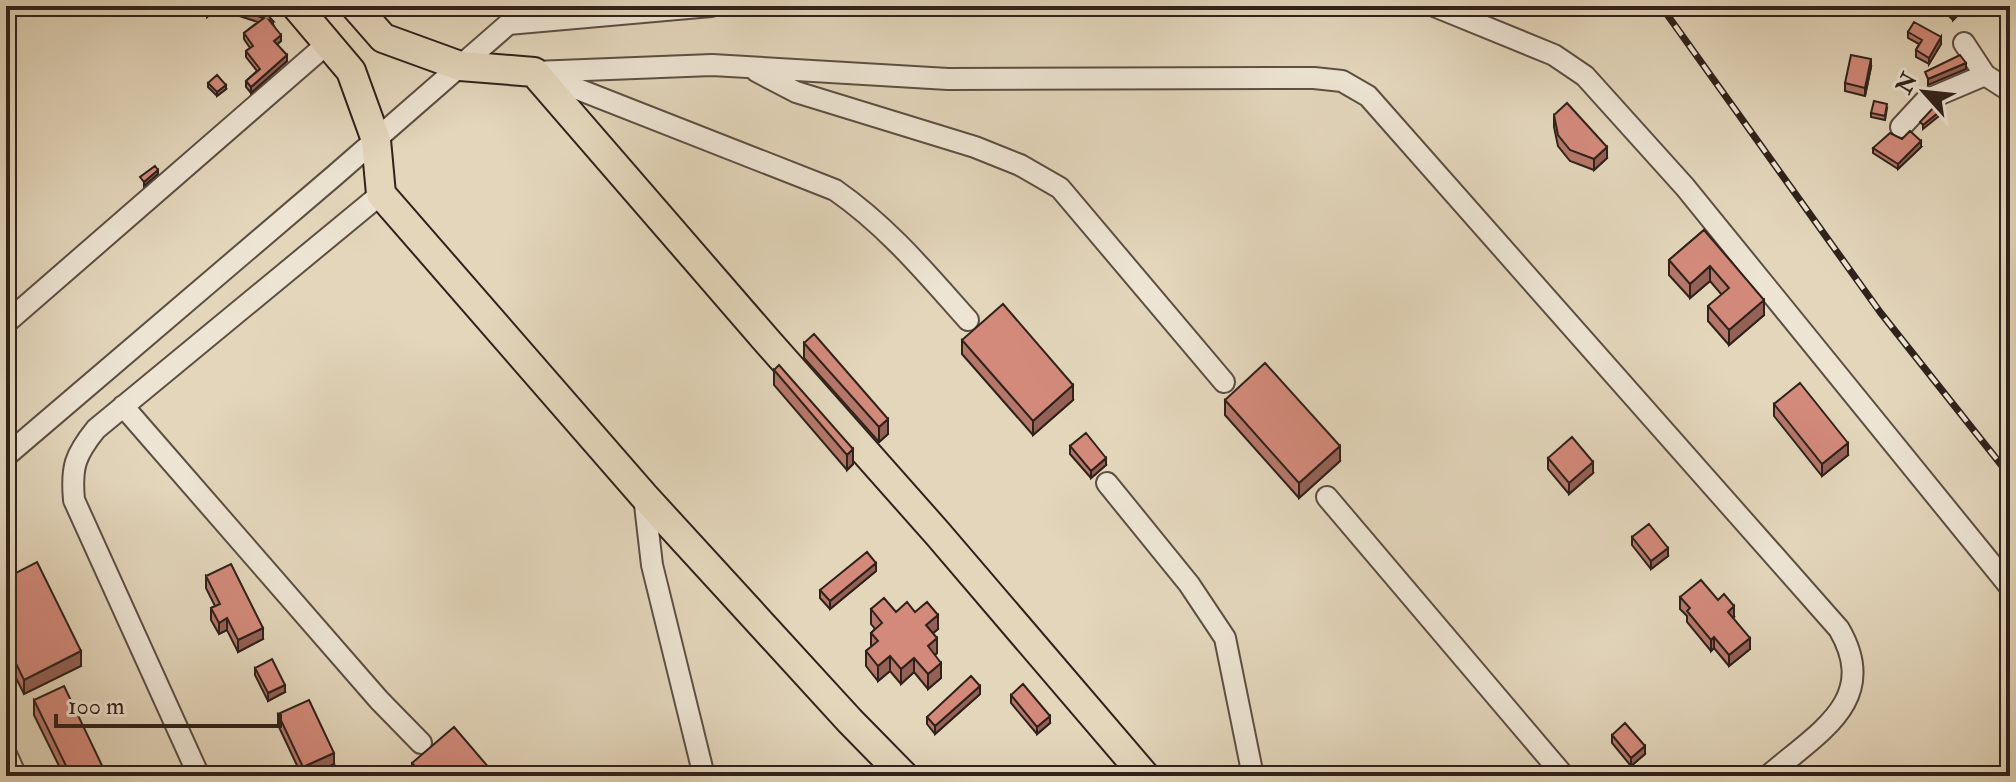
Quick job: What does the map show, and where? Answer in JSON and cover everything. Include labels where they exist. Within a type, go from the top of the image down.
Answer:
[{"type":"highway","points":[[296,6],[351,71],[376,140],[381,194],[644,496],[904,776]]},
{"type":"highway","points":[[355,6],[383,38],[460,66],[534,72],[1145,776]]},
{"type":"street","points":[[6,456],[529,6]]},
{"type":"street","points":[[508,24],[711,6]]},
{"type":"street","points":[[1434,6],[1554,55],[1585,76],[1685,187],[2010,587]]},
{"type":"street","points":[[6,323],[328,43]]},
{"type":"street","points":[[1964,43],[1985,75],[2010,91]]},
{"type":"street","points":[[534,72],[712,65],[948,79],[1314,78],[1342,81],[1368,96],[1839,629],[1850,648],[1855,668],[1851,691],[1840,714],[1768,776]]},
{"type":"street","points":[[749,68],[796,92],[998,156],[1060,188],[1224,382]]},
{"type":"street","points":[[534,72],[835,190],[894,238],[968,320]]},
{"type":"street","points":[[1901,127],[1926,100],[1985,75]]},
{"type":"street","points":[[199,776],[74,500],[71,476],[77,451],[96,429],[123,406],[381,194]]},
{"type":"street","points":[[123,406],[379,700],[421,743]]},
{"type":"street","points":[[1107,483],[1189,584],[1225,638],[1253,776]]},
{"type":"street","points":[[644,496],[652,565],[704,776]]},
{"type":"street","points":[[1327,497],[1564,776]]},
{"type":"street","points":[[6,754],[16,776]]},
{"type":"building","points":[[229,6],[260,6],[281,35],[274,41],[287,55],[251,87],[246,81],[260,69],[246,51],[253,46],[244,33],[264,18]]},
{"type":"building","points":[[1946,6],[1960,6],[1953,13]]},
{"type":"building","points":[[1914,22],[1941,37],[1929,58],[1916,50],[1922,40],[1908,32]]},
{"type":"building","points":[[1851,55],[1871,59],[1865,88],[1845,83]]},
{"type":"building","points":[[1960,55],[1966,63],[1928,79],[1925,72]]},
{"type":"building","points":[[217,75],[226,85],[217,92],[208,83]]},
{"type":"building","points":[[1874,101],[1887,104],[1885,116],[1871,113]]},
{"type":"building","points":[[1567,103],[1607,147],[1594,159],[1570,150],[1558,135],[1554,115]]},
{"type":"building","points":[[1942,104],[1944,108],[1923,125],[1920,122],[1934,107]]},
{"type":"building","points":[[1910,131],[1921,141],[1898,164],[1873,148],[1890,133],[1902,139]]},
{"type":"building","points":[[155,166],[158,170],[144,182],[140,177]]},
{"type":"building","points":[[1704,230],[1764,300],[1729,330],[1708,306],[1729,288],[1710,266],[1690,284],[1669,260]]},
{"type":"building","points":[[1003,304],[1073,385],[1033,421],[962,340]]},
{"type":"building","points":[[814,334],[888,419],[879,427],[804,343]]},
{"type":"building","points":[[1265,363],[1340,446],[1299,483],[1225,400]]},
{"type":"building","points":[[779,365],[853,449],[847,455],[774,370]]},
{"type":"building","points":[[1800,383],[1848,443],[1822,464],[1774,404]]},
{"type":"building","points":[[1086,433],[1106,458],[1091,471],[1070,446]]},
{"type":"building","points":[[1572,437],[1593,462],[1569,483],[1548,458]]},
{"type":"building","points":[[1649,524],[1668,548],[1651,561],[1632,537]]},
{"type":"building","points":[[867,552],[876,563],[830,601],[820,590]]},
{"type":"building","points":[[37,562],[81,651],[24,680],[6,643],[6,578]]},
{"type":"building","points":[[231,564],[263,628],[238,640],[227,618],[219,623],[211,608],[220,604],[206,576]]},
{"type":"building","points":[[1701,580],[1718,600],[1724,594],[1734,606],[1728,612],[1750,638],[1729,655],[1714,637],[1711,640],[1687,611],[1690,608],[1680,597]]},
{"type":"building","points":[[884,598],[896,612],[907,602],[915,612],[927,602],[938,615],[926,625],[937,638],[928,646],[941,663],[928,674],[914,658],[901,669],[890,656],[878,666],[866,651],[878,641],[871,633],[882,623],[871,609]]},
{"type":"building","points":[[272,659],[285,685],[268,693],[255,668]]},
{"type":"building","points":[[971,676],[980,686],[935,726],[927,717]]},
{"type":"building","points":[[1023,684],[1050,716],[1037,727],[1011,695]]},
{"type":"building","points":[[64,686],[107,776],[71,776],[34,700]]},
{"type":"building","points":[[309,700],[334,753],[303,767],[278,714]]},
{"type":"building","points":[[1625,723],[1645,746],[1631,758],[1612,735]]},
{"type":"building","points":[[454,727],[496,776],[423,776],[412,763]]},
{"type":"building","points":[[348,769],[351,776],[334,776]]},
{"type":"building","points":[[882,770],[889,776],[875,776]]},
{"type":"railway","points":[[1661,6],[1880,312],[2010,476]]}]
